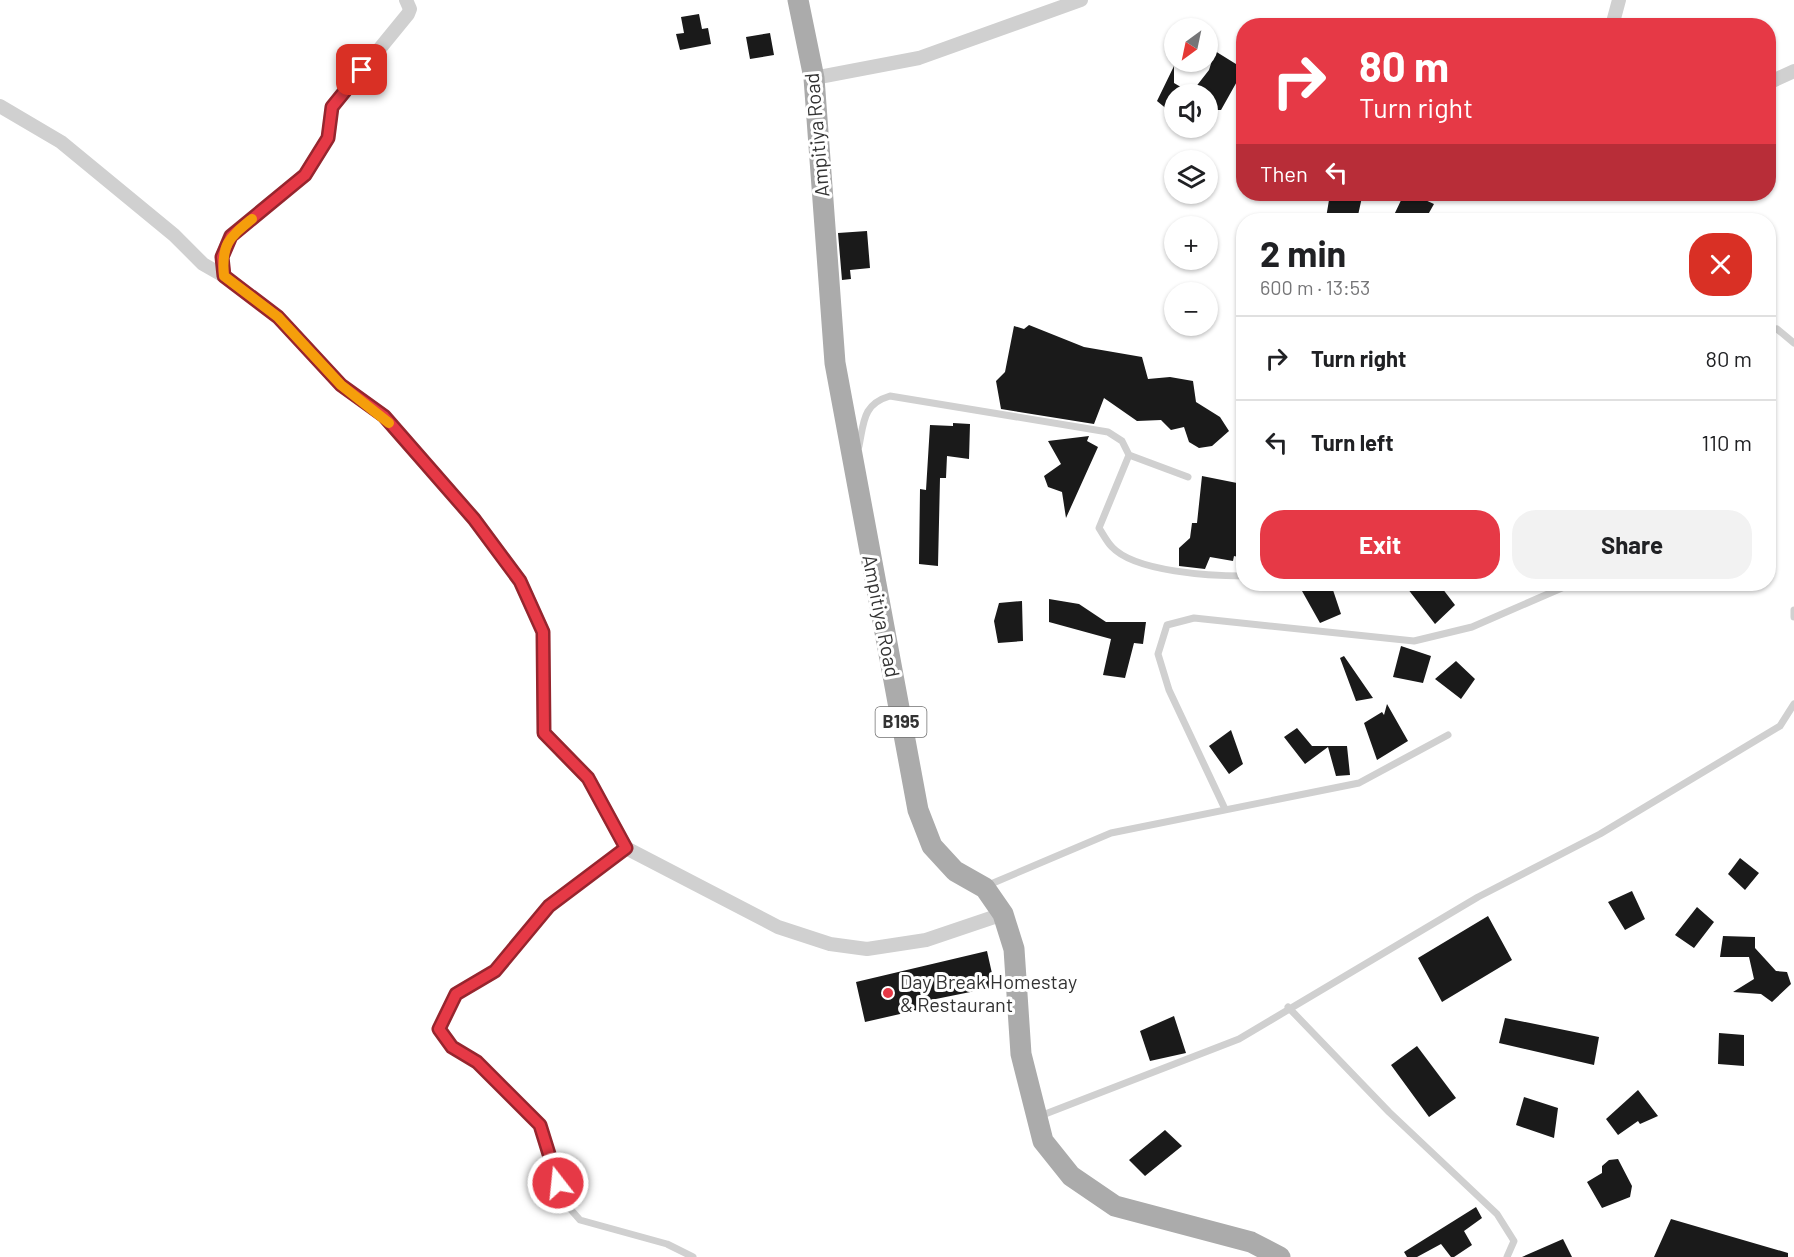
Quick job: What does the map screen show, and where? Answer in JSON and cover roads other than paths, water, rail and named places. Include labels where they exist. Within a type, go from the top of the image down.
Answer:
[{"type":"main road","name":"Ampitiya Road","points":[[798,0],[814,78],[835,363],[853,472],[918,810],[932,846],[955,871],[985,888],[1003,914],[1014,949],[1021,1054],[1043,1141],[1071,1176],[1115,1206],[1251,1242],[1280,1257]]},
{"type":"street","points":[[224,276],[222,257],[231,236],[305,175],[328,138],[332,107],[408,14],[410,9],[406,0]]},
{"type":"street","points":[[814,78],[920,58],[1081,0]]},
{"type":"street","points":[[1614,18],[1618,0]]},
{"type":"street","points":[[1776,79],[1794,70]]},
{"type":"street","points":[[0,106],[61,142],[174,235],[203,264],[224,276],[278,317],[341,385],[384,416],[474,519],[520,581],[543,632],[544,733],[588,778],[626,848],[778,927],[830,944],[867,949],[926,940],[1003,914]]},
{"type":"lane","points":[[1777,329],[1794,343]]},
{"type":"lane","points":[[853,472],[866,412],[877,400],[890,396],[1108,432],[1122,441],[1129,455],[1100,528],[1113,549],[1140,562],[1199,576],[1236,576]]},
{"type":"lane","points":[[1129,455],[1137,456],[1188,477]]},
{"type":"lane","points":[[1225,809],[1169,690],[1158,654],[1167,625],[1194,618],[1414,641],[1472,627],[1555,591]]},
{"type":"lane","points":[[1794,610],[1794,617]]},
{"type":"lane","points":[[1037,1118],[1239,1039],[1288,1007],[1478,897],[1600,834],[1780,726],[1794,704]]},
{"type":"lane","points":[[985,888],[1111,833],[1359,783],[1448,735]]},
{"type":"lane","points":[[626,848],[549,906],[495,971],[456,994],[439,1029],[452,1047],[477,1062],[540,1125],[564,1202],[580,1220],[667,1244],[693,1257]]},
{"type":"lane","points":[[1288,1007],[1389,1112],[1497,1214],[1514,1241],[1507,1257]]},
{"type":"place","name":"Day Break Homestay & Restaurant","points":[[888,993]]}]
